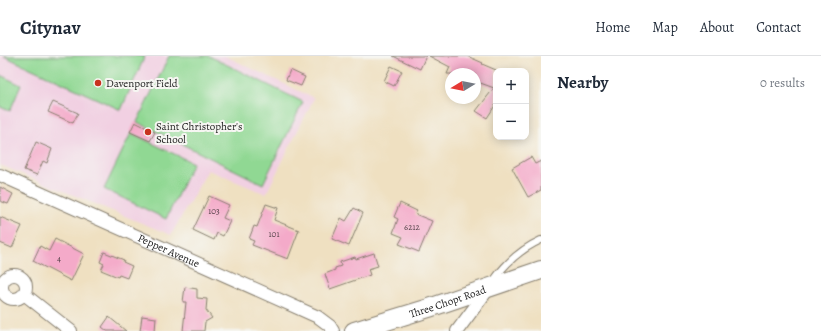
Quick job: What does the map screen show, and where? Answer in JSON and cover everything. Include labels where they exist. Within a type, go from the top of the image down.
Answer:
[{"type":"main road","name":"Three Chopt Road","points":[[354,331],[541,270]]},
{"type":"street","name":"Pepper Avenue","points":[[0,175],[318,317],[330,326],[333,331]]},
{"type":"street","points":[[16,274],[23,278],[26,286],[24,294],[14,299],[7,297],[2,290],[2,277],[16,274]]},
{"type":"street","points":[[457,331],[489,288]]},
{"type":"street","points":[[24,294],[71,331]]},
{"type":"lane","points":[[489,288],[508,263],[525,248],[541,240]]},
{"type":"shaded area","name":"Saint Christopher's School","points":[[0,56],[225,56],[314,98],[266,194],[208,170],[171,235],[0,165]]},
{"type":"green space","name":"Davenport Field","points":[[4,56],[145,56],[121,110]]},
{"type":"green space","points":[[169,56],[209,56],[303,102],[263,184],[137,122]]},
{"type":"green space","points":[[0,75],[21,85],[10,111],[0,107]]},
{"type":"green space","points":[[131,133],[193,163],[166,219],[104,189]]},
{"type":"building","points":[[393,56],[426,56],[420,69]]},
{"type":"building","points":[[429,56],[467,56],[483,63],[482,64],[493,69],[493,88],[481,83],[481,68],[450,67]]},
{"type":"building","points":[[391,66],[402,71],[394,86],[384,81]]},
{"type":"building","points":[[290,70],[305,77],[301,86],[286,80]]},
{"type":"building","points":[[493,89],[493,109],[487,118],[476,111]]},
{"type":"building","points":[[53,102],[78,113],[73,123],[48,112]]},
{"type":"building","points":[[135,122],[155,132],[150,141],[130,132]]},
{"type":"building","points":[[36,142],[52,149],[47,163],[43,161],[37,175],[24,170]]},
{"type":"building","points":[[531,157],[535,164],[541,161],[541,190],[528,197],[512,168]]},
{"type":"building","points":[[0,187],[13,194],[8,204],[0,201]]},
{"type":"building","points":[[209,196],[229,205],[223,218],[230,221],[223,236],[217,233],[214,240],[193,230]]},
{"type":"building","points":[[400,203],[417,211],[415,214],[432,221],[419,252],[399,244],[403,237],[393,233],[398,219],[394,217]]},
{"type":"building","points":[[266,204],[278,208],[274,220],[299,230],[288,259],[252,245],[254,241],[249,239],[254,226],[257,227]]},
{"type":"building","points":[[354,208],[363,213],[349,246],[332,239],[341,218],[346,221]]},
{"type":"building","points":[[0,217],[22,226],[12,248],[0,243]]},
{"type":"building","points":[[55,239],[84,254],[71,281],[33,261],[40,246],[49,251]]},
{"type":"building","points":[[104,252],[124,260],[123,262],[132,266],[127,278],[119,275],[118,277],[101,270],[104,264],[100,262]]},
{"type":"building","points":[[374,253],[378,266],[368,269],[370,275],[330,289],[325,274],[341,266],[340,262]]},
{"type":"building","points":[[185,287],[197,289],[197,298],[207,299],[206,310],[212,318],[205,322],[204,331],[183,331],[186,302],[183,302]]},
{"type":"building","points":[[142,316],[156,318],[155,331],[140,331]]},
{"type":"building","points":[[109,317],[126,331],[107,331],[102,327]]},
{"type":"place","name":"Davenport Field","points":[[98,83]]},
{"type":"place","name":"Saint Christopher's School","points":[[148,132]]}]
